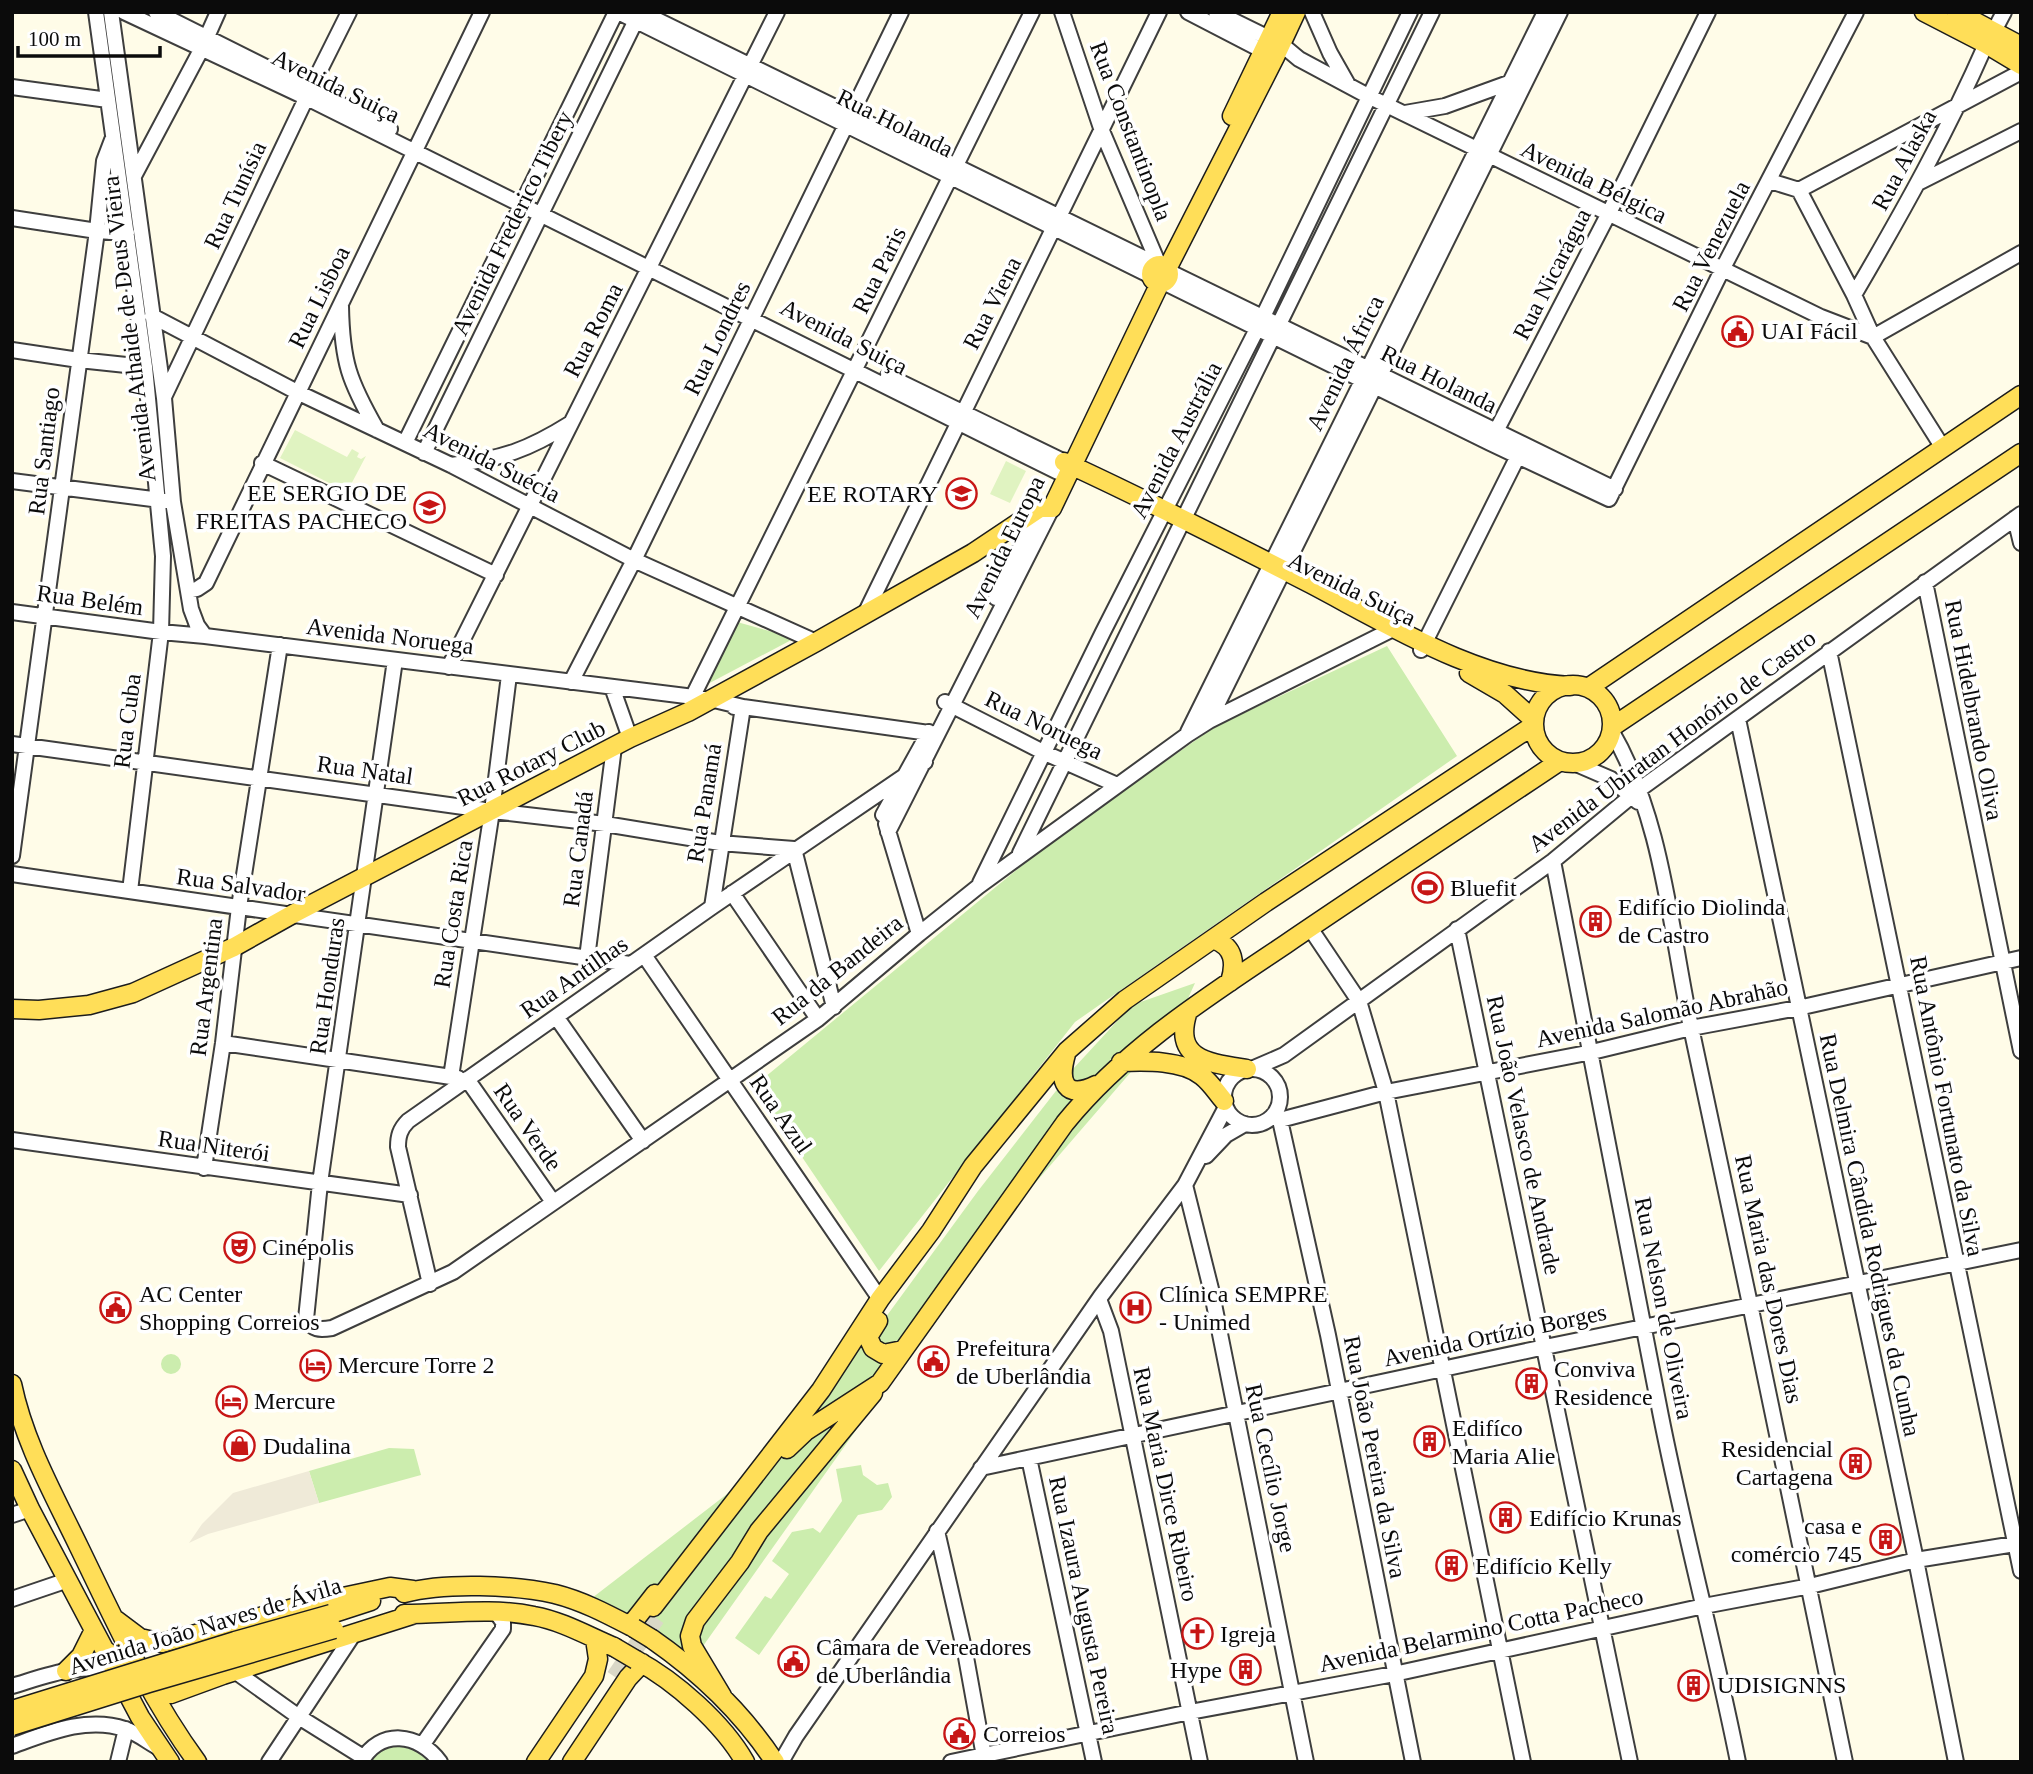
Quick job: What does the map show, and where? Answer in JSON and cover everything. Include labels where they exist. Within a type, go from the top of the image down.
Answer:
[{"type":"main road","name":"Avenida Europa","points":[[1272,48],[1282,12]]},
{"type":"main road","name":"Avenida Europa","points":[[1046,508],[1272,48],[1296,12]]},
{"type":"main road","points":[[1924,12],[2021,46]]},
{"type":"main road","points":[[1957,12],[2021,65]]},
{"type":"main road","points":[[1567,762],[1541,747],[1535,736],[1537,709],[1550,693],[1579,687],[2021,395]]},
{"type":"main road","points":[[1612,728],[2021,453]]},
{"type":"main road","name":"Avenida Suiça","points":[[1065,469],[1423,646],[1496,674],[1548,685],[1579,687]]},
{"type":"main road","name":"Rua Rotary Club","points":[[12,1009],[39,1010],[89,1005],[133,993],[234,947],[816,642],[1046,508]]},
{"type":"main road","name":"Avenida Suiça","points":[[1423,646],[1505,694],[1534,722]]},
{"type":"main road","points":[[722,1696],[692,1646],[690,1636],[695,1621],[740,1562],[759,1531],[863,1407],[1065,1123],[1097,1085],[1188,1011],[1310,928],[1567,762],[1592,758],[1601,751],[1608,742],[1612,728],[1611,717],[1603,700],[1579,687]]},
{"type":"main road","points":[[880,1383],[806,1431],[783,1452],[656,1610],[852,1345],[880,1299],[973,1166],[1067,1051],[1125,1000],[1534,722]]},
{"type":"main road","points":[[1215,940],[1224,943],[1234,959],[1230,982]]},
{"type":"main road","points":[[1188,1011],[1183,1038],[1189,1048],[1206,1061],[1251,1069]]},
{"type":"main road","points":[[1067,1051],[1061,1075],[1067,1087],[1074,1091],[1083,1091],[1097,1085]]},
{"type":"main road","points":[[1122,1062],[1167,1064],[1191,1070],[1206,1080],[1225,1104]]},
{"type":"main road","points":[[1035,1090],[1051,1087],[1058,1092],[1066,1104],[1065,1123]]},
{"type":"main road","points":[[903,1350],[878,1352],[869,1343],[868,1337],[921,1257],[930,1231]]},
{"type":"main road","points":[[632,1627],[784,1424],[852,1345]]},
{"type":"main road","points":[[12,1384],[28,1441],[111,1616],[151,1692],[197,1762]]},
{"type":"main road","points":[[12,1470],[140,1717],[166,1756]]},
{"type":"main road","name":"Avenida João Naves de Ávila","points":[[111,1616],[140,1638],[151,1642],[173,1641],[305,1605],[402,1587],[414,1590],[492,1587],[555,1594],[589,1606],[632,1627],[682,1661],[722,1696],[747,1723],[775,1762]]},
{"type":"main road","name":"Avenida João Naves de Ávila","points":[[12,1726],[332,1622],[414,1590]]},
{"type":"main road","name":"Avenida João Naves de Ávila","points":[[12,1710],[235,1641],[332,1622],[381,1616],[495,1611],[533,1615],[559,1623],[614,1647],[639,1662],[674,1686],[707,1715],[745,1762]]},
{"type":"main road","name":"Avenida João Naves de Ávila","points":[[185,1690],[415,1614]]},
{"type":"main road","points":[[66,1671],[81,1656],[94,1630]]},
{"type":"main road","points":[[207,1632],[201,1648],[205,1658],[210,1665],[230,1674]]},
{"type":"main road","points":[[536,1762],[594,1676],[598,1659],[595,1639]]},
{"type":"main road","points":[[105,1650],[151,1692]]},
{"type":"main road","points":[[572,1762],[639,1662]]},
{"type":"main road","points":[[117,1673],[151,1692],[164,1694],[185,1690]]},
{"type":"main road","points":[[547,1762],[611,1674],[559,1762]]},
{"type":"main road","points":[[179,1738],[178,1706],[185,1690]]},
{"type":"street","name":"Avenida Athaide de Deus Vieira","points":[[96,12],[166,501],[191,609],[205,636]]},
{"type":"street","name":"Avenida Athaide de Deus Vieira","points":[[111,12],[164,398],[166,501],[163,556]]},
{"type":"street","name":"Avenida Suiça","points":[[124,12],[204,43],[309,93],[1065,469]]},
{"type":"street","name":"Avenida Suiça","points":[[156,12],[204,43]]},
{"type":"street","points":[[119,180],[134,176],[218,12]]},
{"type":"street","name":"Rua Tunísia","points":[[164,398],[349,12]]},
{"type":"street","name":"Rua Lisboa","points":[[188,591],[206,583],[482,12]]},
{"type":"street","name":"Rua Holanda","points":[[617,12],[639,15],[1611,494]]},
{"type":"street","name":"Avenida Frederico Tibery","points":[[405,443],[617,12]]},
{"type":"street","name":"Rua Roma","points":[[449,667],[777,12]]},
{"type":"street","name":"Rua Londres","points":[[571,682],[634,560],[901,12]]},
{"type":"street","name":"Rua Paris","points":[[696,703],[735,607],[1032,12]]},
{"type":"street","name":"Rua Constantinopla","points":[[1062,12],[1102,131],[1160,272]]},
{"type":"street","name":"Rua Viena","points":[[865,614],[1159,12]]},
{"type":"street","name":"Avenida Bélgica","points":[[1188,12],[1299,59],[1368,96],[1722,270],[1821,317],[1873,337]]},
{"type":"street","name":"Avenida Bélgica","points":[[1216,12],[1272,48]]},
{"type":"street","points":[[1312,12],[1348,85]]},
{"type":"street","name":"Avenida Austrália","points":[[979,886],[1103,632],[1260,323],[1410,12]]},
{"type":"street","name":"Avenida Austrália","points":[[1017,857],[1432,12]]},
{"type":"street","name":"Avenida África","points":[[1483,152],[1510,83],[1545,12]]},
{"type":"street","name":"Avenida África","points":[[1187,735],[1275,572],[1483,152],[1528,75],[1560,12]]},
{"type":"street","name":"Rua Nicarágua","points":[[1493,438],[1609,213],[1708,12]]},
{"type":"street","name":"Rua Venezuela","points":[[1611,494],[1722,270],[1856,12]]},
{"type":"street","name":"Rua Alaska","points":[[1854,295],[1920,182],[2004,12]]},
{"type":"street","name":"Avenida Frederico Tibery","points":[[424,453],[639,15]]},
{"type":"street","points":[[1770,181],[1799,190],[2021,72]]},
{"type":"street","points":[[1405,113],[1445,106],[1528,75]]},
{"type":"street","points":[[12,87],[108,100]]},
{"type":"street","points":[[1920,182],[2021,131]]},
{"type":"street","name":"Rua Santiago","points":[[12,856],[97,231],[103,161],[113,137]]},
{"type":"street","points":[[1799,190],[1873,337],[1943,448]]},
{"type":"street","points":[[12,218],[127,233]]},
{"type":"street","points":[[1873,337],[2021,253]]},
{"type":"street","points":[[341,303],[342,340],[347,368],[355,391],[377,429]]},
{"type":"street","name":"Avenida Suécia","points":[[152,316],[297,392],[452,465],[634,560],[816,642]]},
{"type":"street","points":[[12,350],[145,367]]},
{"type":"street","points":[[1233,377],[1250,383]]},
{"type":"street","points":[[452,465],[492,460],[520,451],[572,422]]},
{"type":"street","points":[[1423,646],[1521,451]]},
{"type":"street","points":[[262,463],[496,575]]},
{"type":"street","points":[[12,481],[166,501]]},
{"type":"street","name":"Avenida Europa","points":[[883,815],[906,774],[934,734],[1046,508]]},
{"type":"street","points":[[2018,516],[2021,543]]},
{"type":"street","name":"Avenida Ubiratan Honório de Castro","points":[[1251,1069],[1284,1055],[1359,1001],[1553,861],[1635,792],[2018,516]]},
{"type":"street","name":"Rua Cuba","points":[[130,891],[161,632],[163,556]]},
{"type":"street","name":"Avenida África","points":[[1209,721],[1275,572]]},
{"type":"street","name":"Rua Hidelbrando Oliva","points":[[1925,582],[2021,1051]]},
{"type":"street","points":[[180,634],[188,623],[191,609]]},
{"type":"street","name":"Rua Belém","points":[[12,612],[161,632]]},
{"type":"street","name":"Rua da Bandeira","points":[[306,1319],[311,1327],[318,1330],[332,1328],[453,1272],[818,1020],[979,886],[1187,735],[1209,721],[1389,630]]},
{"type":"street","name":"Avenida Noruega","points":[[161,632],[612,687],[696,703]]},
{"type":"street","name":"Rua Argentina","points":[[204,1168],[223,1043],[239,907],[280,645]]},
{"type":"street","name":"Rua Antônio Fortunato da Silva","points":[[1829,651],[1956,1264],[2018,1544],[2021,1570]]},
{"type":"street","name":"Rua Honduras","points":[[306,1319],[320,1183],[395,660]]},
{"type":"street","name":"Rua Costa Rica","points":[[451,1077],[492,811],[509,675]]},
{"type":"street","points":[[612,687],[622,743]]},
{"type":"street","points":[[696,703],[743,707]]},
{"type":"street","points":[[696,703],[743,707],[934,734]]},
{"type":"street","name":"Rua Noruega","points":[[949,704],[1062,762],[1117,785]]},
{"type":"street","name":"Rua Panamá","points":[[712,906],[743,707]]},
{"type":"street","name":"Rua Delmira Cândida Rodrigues da Cunha","points":[[1738,719],[1916,1560],[1956,1762]]},
{"type":"street","name":"Rua Maria das Dores Dias","points":[[1612,728],[1635,792],[1645,807],[1670,910],[1749,1306],[1777,1424],[1845,1762]]},
{"type":"street","name":"Avenida Europa","points":[[888,832],[925,762],[934,734]]},
{"type":"street","name":"Rua Canadá","points":[[587,958],[605,824],[622,743]]},
{"type":"street","name":"Rua Natal","points":[[12,744],[492,811],[605,824],[720,843],[794,849]]},
{"type":"street","name":"Rua Antilhas","points":[[430,1284],[398,1147],[401,1128],[712,906],[925,762]]},
{"type":"street","name":"Rua Maria das Dores Dias","points":[[1567,762],[1611,779],[1635,792]]},
{"type":"street","points":[[877,794],[919,934]]},
{"type":"street","points":[[794,849],[834,1007]]},
{"type":"street","name":"Rua Nelson de Oliveira","points":[[1553,861],[1661,1415],[1738,1762]]},
{"type":"street","name":"Rua Salvador","points":[[12,874],[631,964]]},
{"type":"street","points":[[732,893],[818,1020]]},
{"type":"street","points":[[1310,928],[1359,1001],[1386,1092],[1523,1762]]},
{"type":"street","name":"Rua João Velasco de Andrade","points":[[1458,929],[1630,1762]]},
{"type":"street","name":"Rua Azul","points":[[644,956],[880,1299]]},
{"type":"street","name":"Avenida Salomão Abrahão","points":[[1278,1117],[1386,1092],[1488,1074],[1692,1028],[1798,1008],[2021,958]]},
{"type":"street","points":[[557,1018],[643,1141]]},
{"type":"street","points":[[223,1043],[467,1079]]},
{"type":"street","points":[[1276,1081],[1284,1055]]},
{"type":"street","points":[[781,1762],[906,1575],[1188,1179],[1226,1135],[1245,1124],[1262,1123],[1278,1117],[1281,1098],[1276,1081],[1270,1075],[1251,1069],[1232,1077],[1224,1093],[1225,1104],[1231,1116],[1245,1124]]},
{"type":"street","name":"Rua Verde","points":[[467,1079],[553,1202]]},
{"type":"street","points":[[1188,1179],[1225,1104]]},
{"type":"street","name":"Rua João Pereira da Silva","points":[[1278,1117],[1340,1391],[1413,1762]]},
{"type":"street","name":"Rua Niterói","points":[[12,1140],[410,1195]]},
{"type":"street","name":"Rua Cecílio Jorge","points":[[1188,1179],[1306,1762]]},
{"type":"street","name":"Avenida Ortízio Borges","points":[[981,1468],[1545,1347],[2021,1250]]},
{"type":"street","name":"Rua Maria Dirce Ribeiro","points":[[1100,1299],[1111,1331],[1200,1762]]},
{"type":"street","name":"Rua Izaura Augusta Pereira","points":[[1029,1458],[1094,1762]]},
{"type":"street","points":[[12,1515],[30,1509]]},
{"type":"street","points":[[937,1531],[984,1758]]},
{"type":"street","name":"Avenida Belarmino Cotta Pacheco","points":[[951,1762],[984,1758],[1189,1712],[1394,1674],[1704,1606],[1810,1586],[1916,1560],[2018,1544]]},
{"type":"street","points":[[12,1599],[68,1580]]},
{"type":"street","points":[[423,1744],[502,1629],[502,1622],[495,1611]]},
{"type":"street","points":[[269,1762],[355,1632]]},
{"type":"street","points":[[12,1686],[66,1671],[89,1668],[117,1673]]},
{"type":"street","points":[[230,1674],[362,1759],[372,1747],[386,1740],[402,1737],[423,1744],[440,1762]]},
{"type":"street","points":[[43,1677],[52,1698],[52,1711],[44,1734]]},
{"type":"street","points":[[13,1762],[15,1745],[44,1734],[89,1724],[105,1724],[126,1729],[166,1756]]},
{"type":"street","points":[[118,1762],[126,1729]]},
{"type":"green space","name":"EE SERGIO DE FREITAS PACHECO","points":[[295,430],[347,457],[352,449],[359,453],[357,457],[361,459],[366,456],[347,492],[280,458]]},
{"type":"green space","name":"EE ROTARY","points":[[1006,461],[1026,471],[1010,503],[990,494]]},
{"type":"green space","points":[[737,622],[795,638],[704,686]]},
{"type":"green space","points":[[1387,646],[1457,756],[1075,1022],[879,1271],[754,1086],[1053,840],[1216,726]]},
{"type":"green space","points":[[1195,983],[1181,1014],[1012,1210],[691,1663],[592,1598],[783,1451],[826,1398],[868,1333],[872,1336],[978,1191],[1073,1069],[1132,1005]]},
{"type":"green space","points":[[167,1354],[175,1354],[181,1364],[175,1374],[167,1374],[161,1368],[161,1360]]},
{"type":"green space","points":[[389,1448],[414,1449],[421,1475],[319,1503],[309,1471]]},
{"type":"green space","points":[[861,1465],[863,1475],[877,1485],[888,1483],[892,1497],[882,1510],[858,1515],[759,1655],[735,1638],[765,1596],[771,1599],[789,1574],[772,1561],[792,1532],[813,1528],[820,1533],[842,1501],[836,1469]]},
{"type":"green space","points":[[411,1743],[433,1762],[366,1762],[385,1744]]},
{"type":"shaded area","points":[[309,1471],[319,1503],[208,1534],[189,1543],[202,1524],[233,1493]]},
{"type":"tunnel","points":[[615,1677],[660,1612]]},
{"type":"place","name":"UAI Fácil","points":[[1738,331]]},
{"type":"place","name":"EE ROTARY","points":[[961,494]]},
{"type":"place","name":"EE SERGIO DE FREITAS PACHECO","points":[[430,507]]},
{"type":"place","name":"Bluefit","points":[[1427,888]]},
{"type":"place","name":"Edifício Diolinda de Castro","points":[[1595,921]]},
{"type":"place","name":"Cinépolis","points":[[239,1247]]},
{"type":"place","name":"AC Center Shopping Correios","points":[[116,1308]]},
{"type":"place","name":"Clínica SEMPRE - Unimed","points":[[1136,1308]]},
{"type":"place","name":"Prefeitura de Uberlândia","points":[[933,1362]]},
{"type":"place","name":"Mercure Torre 2","points":[[315,1365]]},
{"type":"place","name":"Conviva Residence","points":[[1531,1383]]},
{"type":"place","name":"Mercure","points":[[231,1401]]},
{"type":"place","name":"Edifíco Maria Alie","points":[[1429,1442]]},
{"type":"place","name":"Dudalina","points":[[240,1446]]},
{"type":"place","name":"Residencial Cartagena","points":[[1856,1463]]},
{"type":"place","name":"Edifício Krunas","points":[[1506,1518]]},
{"type":"place","name":"casa e comércio 745","points":[[1885,1540]]},
{"type":"place","name":"Edifício Kelly","points":[[1452,1566]]},
{"type":"place","name":"Igreja","points":[[1197,1634]]},
{"type":"place","name":"Câmara de Vereadores de Uberlândia","points":[[793,1661]]},
{"type":"place","name":"Hype","points":[[1245,1670]]},
{"type":"place","name":"UDISIGNNS","points":[[1694,1685]]},
{"type":"place","name":"Correios","points":[[960,1734]]}]
